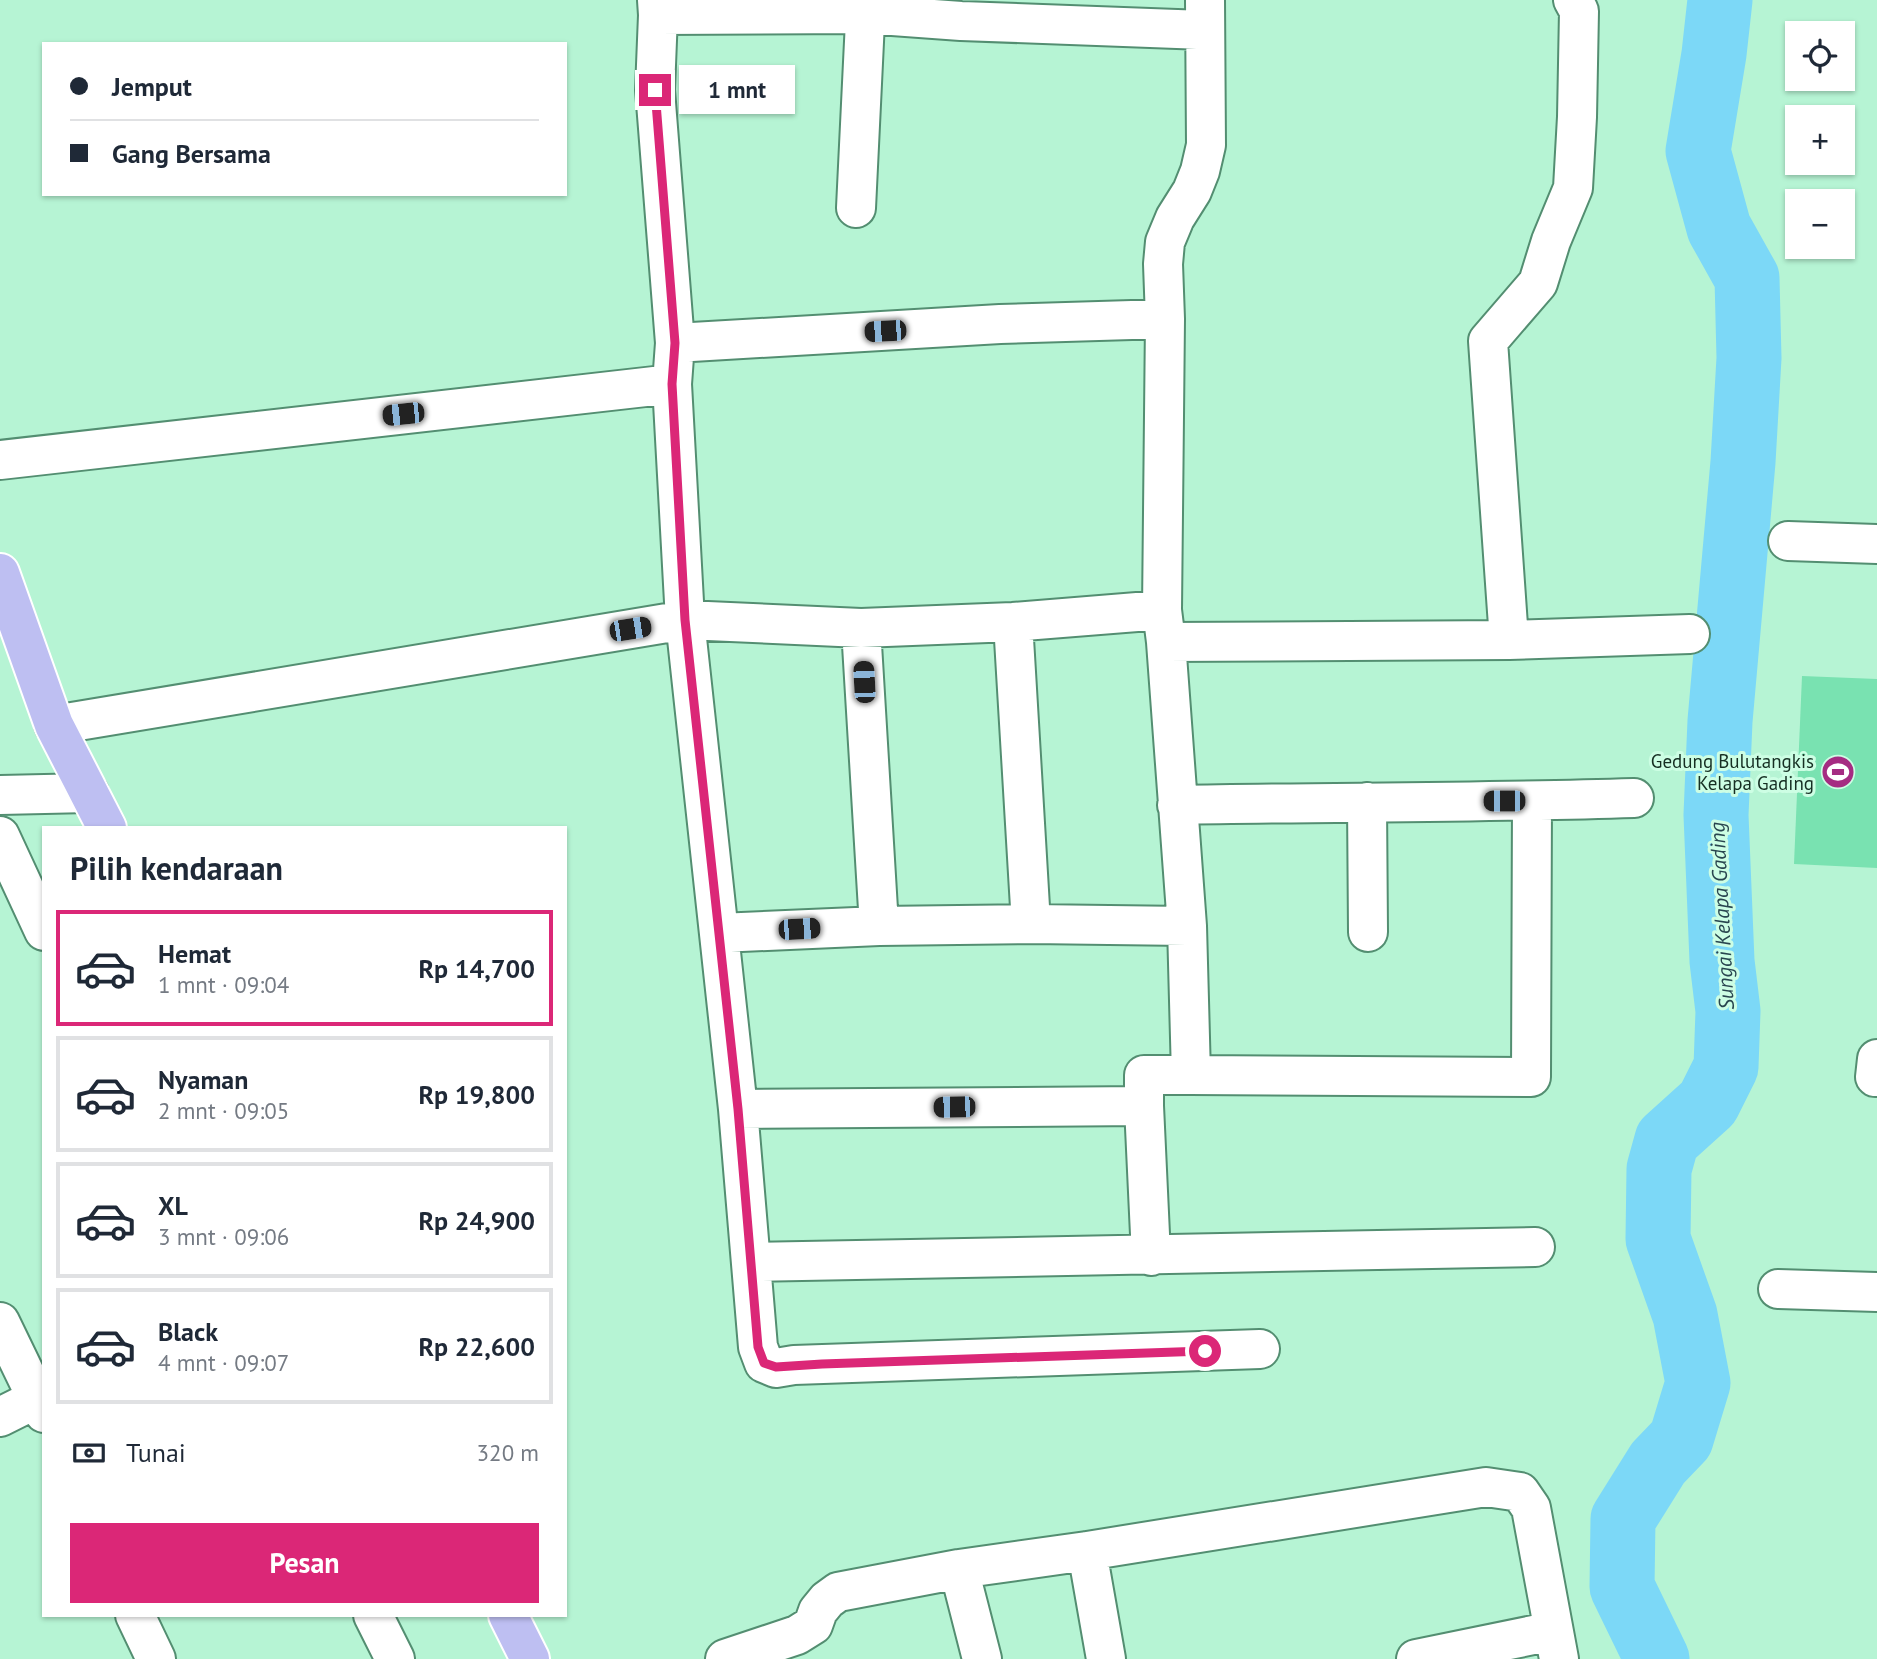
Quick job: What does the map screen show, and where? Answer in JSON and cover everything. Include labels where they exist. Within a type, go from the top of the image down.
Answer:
[{"type":"main road","points":[[0,573],[54,725],[106,826]]},
{"type":"main road","points":[[509,1617],[530,1659]]},
{"type":"street","points":[[1509,640],[1488,341],[1538,283],[1551,241],[1573,188],[1579,11],[1573,0]]},
{"type":"street","points":[[1191,1075],[1187,926],[1164,626],[1163,264],[1165,242],[1175,218],[1192,191],[1200,172],[1206,145],[1205,15],[961,21],[865,7],[658,7],[655,90],[675,343],[672,384],[685,620],[738,1109],[758,1347],[764,1363],[776,1367],[1260,1349]]},
{"type":"street","points":[[856,208],[865,7]]},
{"type":"street","points":[[675,343],[1000,324],[1165,319]]},
{"type":"street","points":[[0,460],[672,384]]},
{"type":"street","points":[[1788,541],[1877,544]]},
{"type":"street","points":[[54,725],[685,620],[861,628],[1013,622],[1509,640],[1690,634]]},
{"type":"street","points":[[1013,622],[1031,923]]},
{"type":"street","points":[[861,628],[879,926]]},
{"type":"street","points":[[0,795],[89,793]]},
{"type":"street","points":[[1177,805],[1634,798]]},
{"type":"street","points":[[1151,1256],[1144,1075],[1531,1077],[1532,801]]},
{"type":"street","points":[[1367,802],[1368,932]]},
{"type":"street","points":[[0,836],[42,927]]},
{"type":"street","points":[[719,933],[1031,923],[1187,926]]},
{"type":"street","points":[[738,1109],[1144,1106]]},
{"type":"street","points":[[752,1262],[1535,1248]]},
{"type":"street","points":[[1778,1289],[1877,1292]]},
{"type":"street","points":[[0,1322],[41,1402],[0,1417]]},
{"type":"street","points":[[725,1659],[797,1635],[813,1625],[818,1611],[838,1592],[959,1569],[1486,1487],[1520,1492],[1531,1508],[1556,1645],[1416,1659]]},
{"type":"street","points":[[1087,1551],[1106,1659]]},
{"type":"street","points":[[959,1569],[982,1659]]},
{"type":"street","points":[[136,1617],[156,1659]]},
{"type":"street","points":[[374,1617],[395,1659]]},
{"type":"green space","name":"Gedung Bulutangkis Kelapa Gading","points":[[1802,676],[1877,679],[1877,868],[1794,864]]},
{"type":"waterway","name":"Sungai Kelapa Gading","points":[[1657,1659],[1622,1587],[1623,1519],[1658,1463],[1681,1439],[1698,1383],[1685,1315],[1658,1239],[1659,1169],[1667,1140],[1708,1103],[1726,1067],[1728,1011],[1722,961],[1716,815],[1720,721],[1743,462],[1749,358],[1747,278],[1719,228],[1698,151],[1720,0]]},
{"type":"place","name":"Gedung Bulutangkis Kelapa Gading","points":[[1838,772]]},
{"type":"route","points":[[655,90],[675,343],[672,384],[685,620],[738,1109],[758,1347],[764,1363],[776,1367],[1205,1351]]}]
